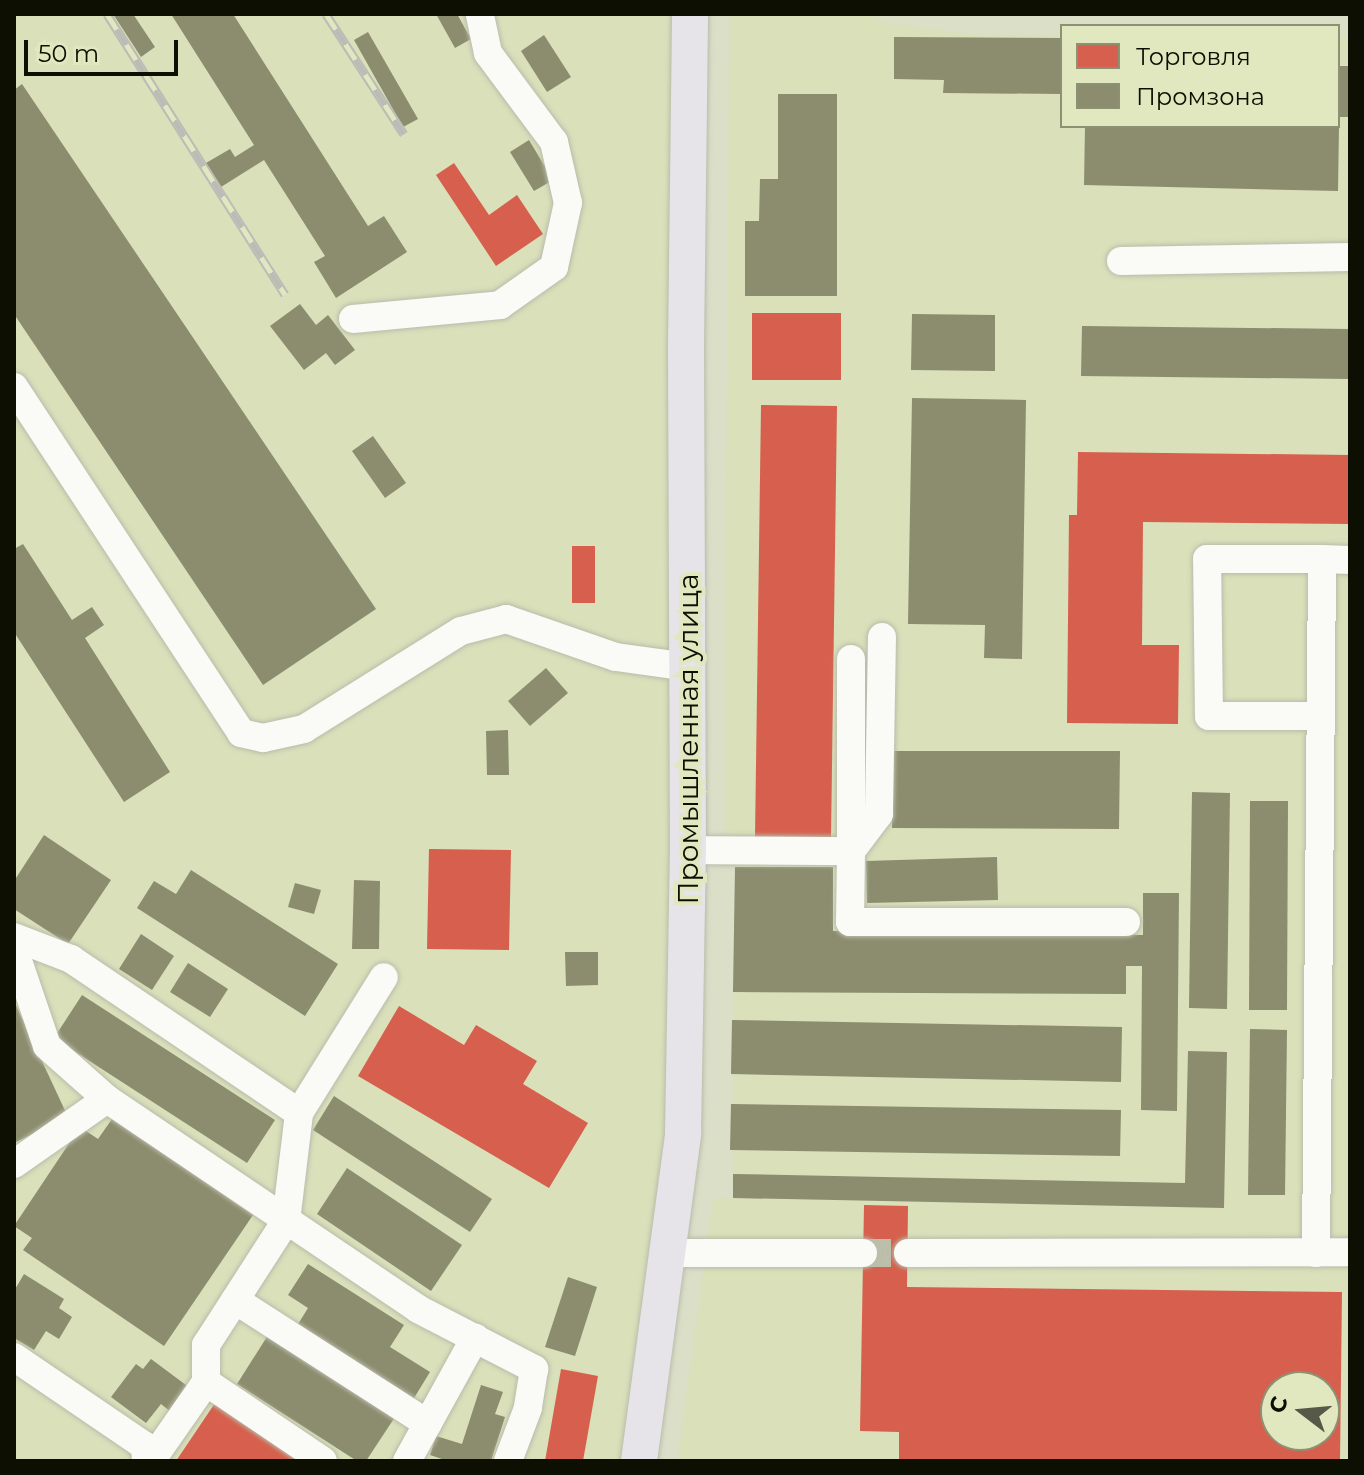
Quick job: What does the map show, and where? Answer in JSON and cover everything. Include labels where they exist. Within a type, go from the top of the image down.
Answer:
[{"type":"main road","name":"Промышленная улица","points":[[639,1461],[655,1363],[683,1134],[688,850],[686,347],[690,14]]},
{"type":"lane","points":[[353,319],[500,305],[554,267],[568,203],[554,142],[488,53],[480,14]]},
{"type":"lane","points":[[1121,261],[1350,257]]},
{"type":"lane","points":[[14,387],[241,733],[263,738],[304,729],[461,631],[506,619],[616,657],[689,667]]},
{"type":"lane","points":[[1316,1253],[1321,716],[1336,560],[1207,559],[1209,716],[1321,716]]},
{"type":"lane","points":[[851,851],[879,814],[882,637]]},
{"type":"lane","points":[[851,659],[850,922],[1126,922]]},
{"type":"lane","points":[[688,850],[851,851]]},
{"type":"lane","points":[[14,937],[71,959],[299,1113]]},
{"type":"lane","points":[[14,949],[47,1046],[107,1099],[418,1309],[534,1369],[528,1408],[508,1461]]},
{"type":"lane","points":[[149,1461],[206,1382],[206,1345],[286,1221],[299,1113],[384,977]]},
{"type":"lane","points":[[14,1164],[107,1099]]},
{"type":"lane","points":[[908,1253],[1350,1252]]},
{"type":"lane","points":[[667,1253],[863,1253]]},
{"type":"lane","points":[[235,1300],[428,1424]]},
{"type":"lane","points":[[407,1461],[475,1338]]},
{"type":"lane","points":[[14,1357],[145,1446],[149,1461]]},
{"type":"lane","points":[[206,1382],[323,1461]]},
{"type":"shaded area","points":[[14,14],[670,14],[674,619],[668,1124],[622,1461],[14,1461]]},
{"type":"shaded area","points":[[729,14],[871,14],[883,22],[978,35],[1060,35],[1060,128],[1340,128],[1340,36],[1350,36],[1350,1461],[677,1461],[713,1199],[733,1198],[735,867],[724,867]]},
{"type":"building: Торговля","points":[[454,163],[489,215],[517,195],[543,234],[496,266],[436,175]]},
{"type":"building: Торговля","points":[[752,313],[841,313],[841,380],[752,380]]},
{"type":"building: Торговля","points":[[761,405],[837,406],[831,839],[755,838]]},
{"type":"building: Торговля","points":[[1078,452],[1350,455],[1350,524],[1143,522],[1142,645],[1179,645],[1178,724],[1067,723],[1069,515],[1077,515]]},
{"type":"building: Торговля","points":[[572,546],[595,546],[595,603],[572,603]]},
{"type":"building: Торговля","points":[[429,849],[511,850],[509,950],[427,949]]},
{"type":"building: Торговля","points":[[399,1006],[464,1045],[476,1025],[537,1061],[523,1084],[588,1123],[549,1188],[358,1076]]},
{"type":"building: Торговля","points":[[864,1205],[908,1206],[907,1287],[1342,1292],[1340,1461],[899,1461],[899,1432],[860,1431]]},
{"type":"building: Торговля","points":[[561,1369],[598,1376],[583,1461],[545,1461]]},
{"type":"building: Торговля","points":[[215,1403],[302,1461],[176,1461]]},
{"type":"building: Промзона","points":[[113,14],[133,14],[155,47],[141,57]]},
{"type":"building: Промзона","points":[[171,14],[233,14],[368,226],[384,216],[407,252],[336,298],[314,262],[325,256],[264,160],[221,187],[206,163],[230,149],[235,157],[254,145]]},
{"type":"building: Промзона","points":[[436,14],[457,14],[471,39],[455,48]]},
{"type":"building: Промзона","points":[[368,32],[418,119],[403,127],[354,40]]},
{"type":"building: Промзона","points":[[544,35],[571,77],[547,92],[521,51]]},
{"type":"building: Промзона","points":[[894,37],[1060,38],[1060,94],[943,93],[944,80],[894,79]]},
{"type":"building: Промзона","points":[[1340,66],[1350,66],[1350,117],[1340,117]]},
{"type":"building: Промзона","points":[[22,84],[376,609],[263,685],[14,314],[14,90]]},
{"type":"building: Промзона","points":[[778,94],[837,94],[837,296],[745,296],[745,221],[759,221],[760,179],[778,179]]},
{"type":"building: Промзона","points":[[1085,128],[1339,128],[1338,191],[1084,185]]},
{"type":"building: Промзона","points":[[529,140],[553,180],[534,191],[510,152]]},
{"type":"building: Промзона","points":[[300,304],[316,325],[328,315],[355,350],[335,365],[326,353],[304,370],[270,326]]},
{"type":"building: Промзона","points":[[912,314],[995,315],[995,371],[911,370]]},
{"type":"building: Промзона","points":[[1082,326],[1350,329],[1350,379],[1081,376]]},
{"type":"building: Промзона","points":[[912,398],[1026,400],[1022,659],[984,658],[985,625],[908,624]]},
{"type":"building: Промзона","points":[[373,436],[406,483],[385,498],[352,451]]},
{"type":"building: Промзона","points":[[23,544],[72,620],[92,607],[104,625],[85,638],[170,772],[124,802],[14,632],[14,549]]},
{"type":"building: Промзона","points":[[546,668],[568,693],[530,726],[508,701]]},
{"type":"building: Промзона","points":[[508,730],[509,775],[487,775],[486,731]]},
{"type":"building: Промзона","points":[[892,751],[1120,751],[1119,829],[892,828]]},
{"type":"building: Промзона","points":[[1192,792],[1230,793],[1227,1009],[1189,1008]]},
{"type":"building: Промзона","points":[[1250,801],[1288,801],[1287,1010],[1249,1010]]},
{"type":"building: Промзона","points":[[44,835],[111,880],[68,944],[14,909],[14,881]]},
{"type":"building: Промзона","points":[[997,857],[998,900],[867,903],[866,861]]},
{"type":"building: Промзона","points":[[735,867],[833,867],[833,931],[1143,935],[1143,893],[1179,893],[1177,1111],[1141,1110],[1142,966],[1126,966],[1126,994],[733,992]]},
{"type":"building: Промзона","points":[[191,870],[338,964],[305,1016],[137,908],[154,881],[176,894]]},
{"type":"building: Промзона","points":[[354,880],[380,881],[379,949],[352,949]]},
{"type":"building: Промзона","points":[[295,883],[321,890],[314,914],[288,907]]},
{"type":"building: Промзона","points":[[141,934],[174,956],[152,990],[119,969]]},
{"type":"building: Промзона","points":[[565,952],[598,952],[598,985],[566,986]]},
{"type":"building: Промзона","points":[[188,963],[228,989],[210,1017],[170,992]]},
{"type":"building: Промзона","points":[[82,995],[275,1120],[247,1163],[54,1038]]},
{"type":"building: Промзона","points":[[14,1001],[68,1117],[14,1143]]},
{"type":"building: Промзона","points":[[732,1020],[1122,1027],[1121,1082],[731,1074]]},
{"type":"building: Промзона","points":[[1250,1029],[1287,1030],[1285,1195],[1248,1195]]},
{"type":"building: Промзона","points":[[1188,1051],[1227,1052],[1224,1208],[733,1198],[733,1174],[1185,1183]]},
{"type":"building: Промзона","points":[[334,1096],[492,1199],[470,1232],[313,1130]]},
{"type":"building: Промзона","points":[[731,1104],[1121,1110],[1120,1156],[730,1150]]},
{"type":"building: Промзона","points":[[112,1119],[253,1215],[164,1346],[23,1250],[32,1238],[14,1226],[80,1127],[98,1139]]},
{"type":"building: Промзона","points":[[347,1168],[462,1245],[431,1291],[317,1214]]},
{"type":"building: Промзона","points":[[308,1264],[404,1325],[390,1347],[430,1372],[411,1403],[295,1329],[308,1308],[288,1295]]},
{"type":"building: Промзона","points":[[24,1274],[64,1299],[59,1308],[72,1317],[59,1339],[46,1331],[34,1350],[14,1338],[14,1291]]},
{"type":"building: Промзона","points":[[568,1277],[597,1287],[575,1356],[545,1347]]},
{"type":"building: Промзона","points":[[270,1332],[397,1414],[366,1461],[357,1461],[237,1384]]},
{"type":"building: Промзона","points":[[151,1359],[190,1388],[171,1412],[161,1404],[146,1423],[111,1397],[136,1364],[143,1369]]},
{"type":"building: Промзона","points":[[481,1385],[503,1392],[495,1414],[505,1417],[491,1461],[448,1461],[430,1455],[436,1436],[462,1444]]},
{"type":"tunnel","points":[[863,1253],[908,1253]]},
{"type":"railway","points":[[107,14],[285,294]]},
{"type":"railway","points":[[326,14],[404,134]]}]
